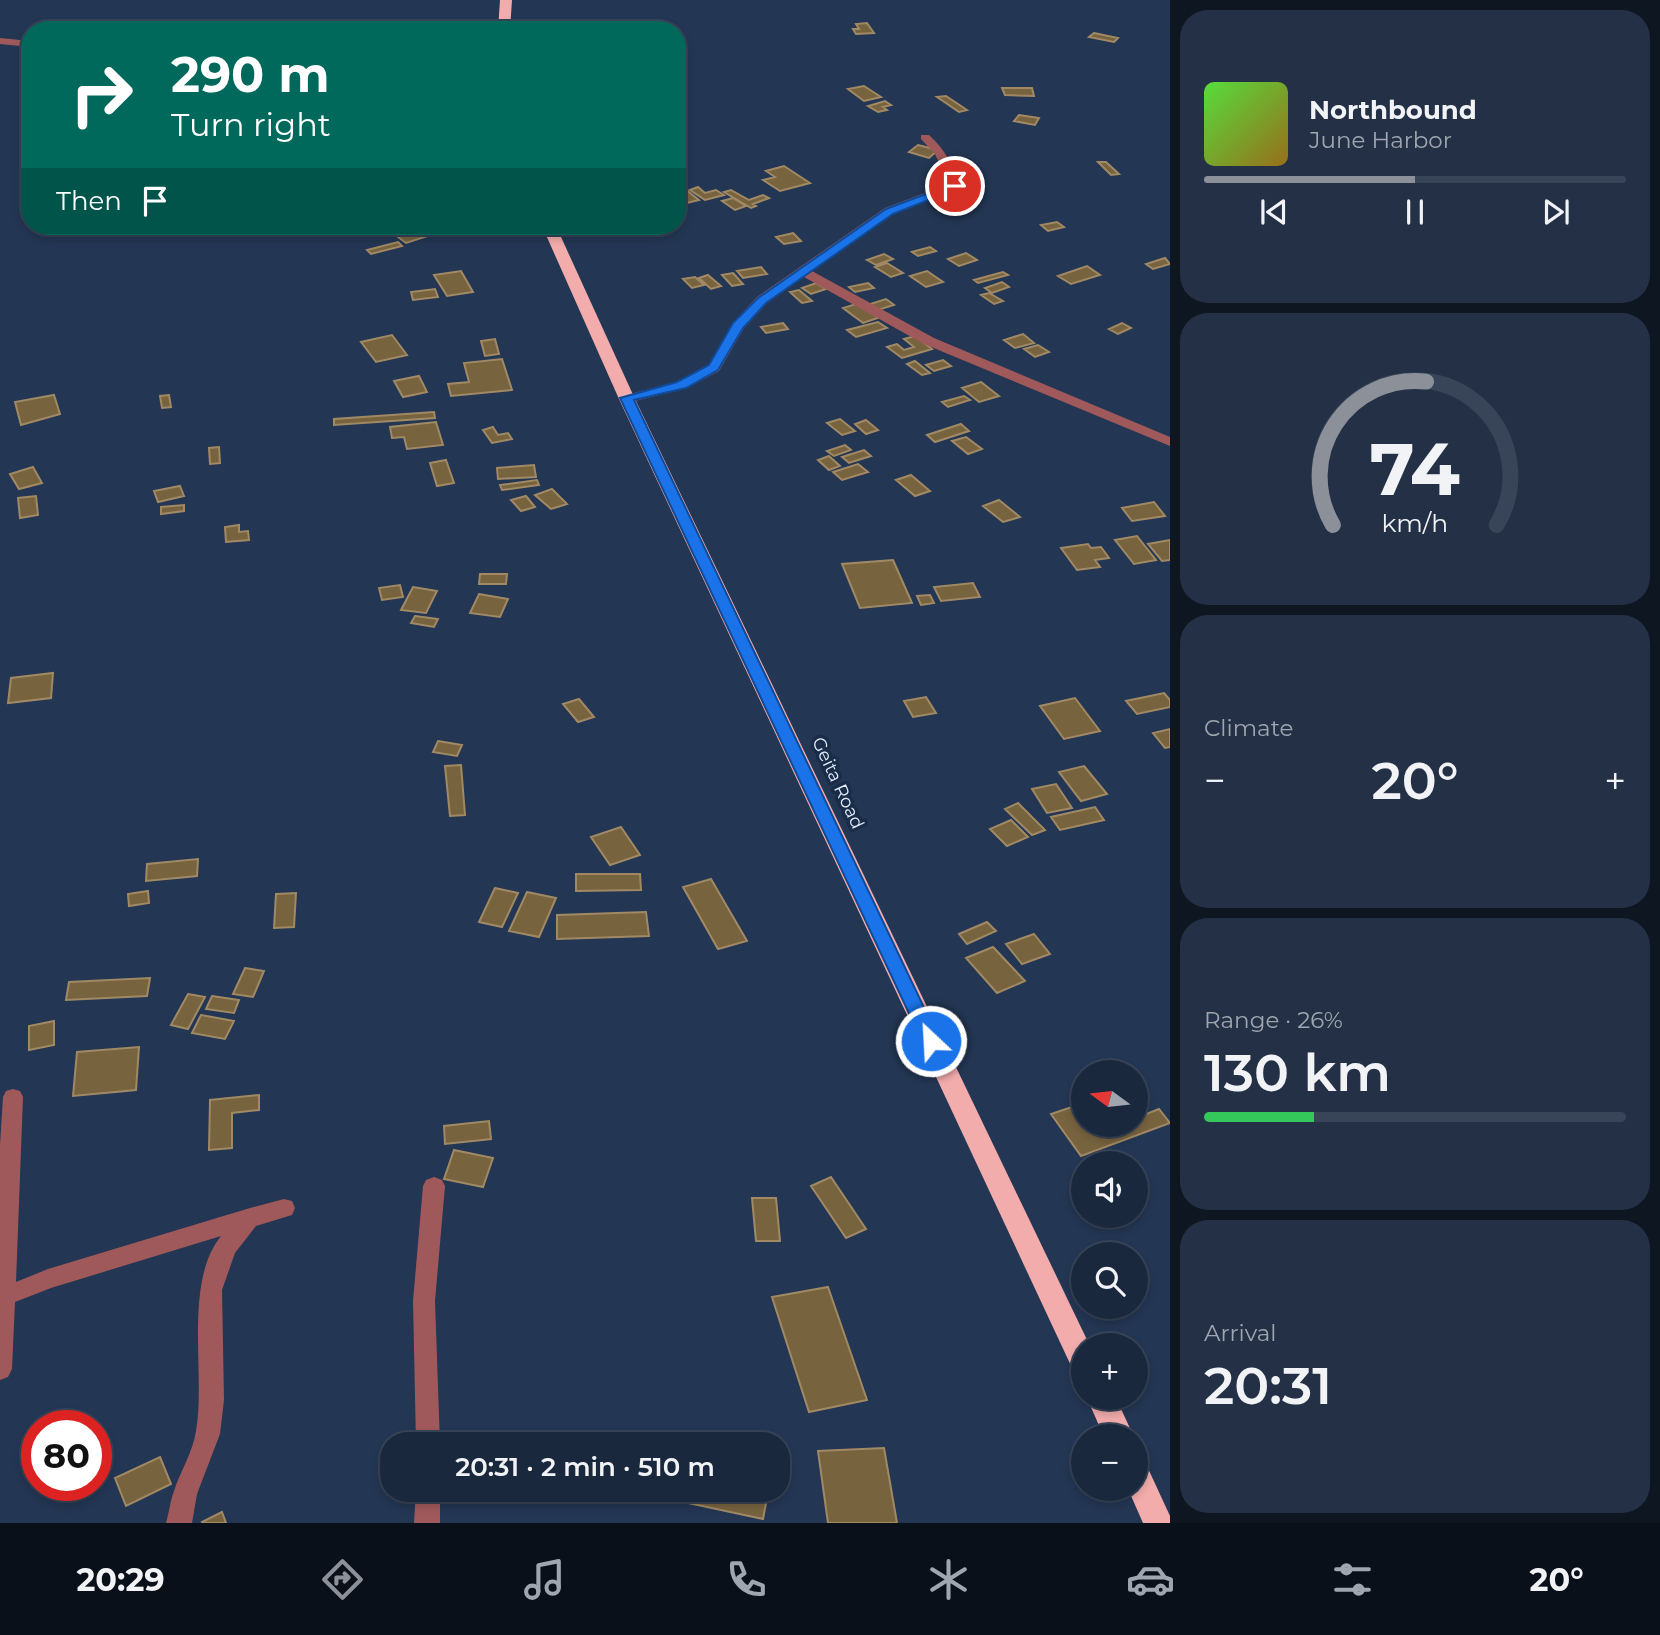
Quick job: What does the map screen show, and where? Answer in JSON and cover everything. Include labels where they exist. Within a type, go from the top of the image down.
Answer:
[{"type":"highway","points":[[505,21],[506,0]]},
{"type":"highway","name":"Geita Road","points":[[552,235],[626,398],[1071,1337]]},
{"type":"highway","points":[[1148,1501],[1158,1523]]},
{"type":"street","points":[[0,41],[21,43]]},
{"type":"street","points":[[626,398],[681,385],[714,368],[738,326],[762,300],[890,211],[955,186],[945,159],[925,137]]},
{"type":"street","points":[[803,271],[929,341],[1170,442]]},
{"type":"street","points":[[0,1369],[13,1097]]},
{"type":"street","points":[[428,1432],[425,1301],[434,1186]]},
{"type":"street","points":[[4,1291],[127,1257],[284,1208]]},
{"type":"street","points":[[179,1523],[185,1494],[208,1434],[212,1400],[211,1290],[225,1248],[250,1217]]},
{"type":"street","points":[[428,1502],[428,1523]]},
{"type":"building","points":[[867,23],[874,33],[856,34],[853,29],[859,29],[856,24]]},
{"type":"building","points":[[1094,33],[1118,38],[1114,42],[1089,37]]},
{"type":"building","points":[[864,86],[881,97],[864,101],[848,89]]},
{"type":"building","points":[[1002,88],[1032,88],[1034,96],[1005,95]]},
{"type":"building","points":[[946,96],[967,110],[959,112],[937,97]]},
{"type":"building","points":[[885,101],[891,105],[883,107],[887,110],[878,112],[868,106]]},
{"type":"building","points":[[1019,115],[1039,118],[1035,125],[1014,121]]},
{"type":"building","points":[[918,145],[938,150],[929,158],[909,152]]},
{"type":"building","points":[[1098,162],[1106,162],[1119,174],[1111,175]]},
{"type":"building","points":[[784,166],[810,183],[780,191],[763,180],[775,177],[766,171]]},
{"type":"building","points":[[698,187],[705,193],[716,190],[724,195],[705,200],[690,190]]},
{"type":"building","points":[[686,190],[699,200],[686,202]]},
{"type":"building","points":[[731,190],[749,200],[763,195],[769,198],[753,204],[756,206],[751,208],[724,192]]},
{"type":"building","points":[[733,198],[746,206],[735,210],[722,201]]},
{"type":"building","points":[[952,199],[958,204],[939,208],[932,203]]},
{"type":"building","points":[[1057,222],[1064,227],[1048,231],[1041,225]]},
{"type":"building","points":[[793,233],[801,241],[784,244],[776,237]]},
{"type":"building","points":[[395,235],[431,235],[406,243]]},
{"type":"building","points":[[398,242],[402,246],[371,254],[367,250]]},
{"type":"building","points":[[930,247],[936,251],[918,256],[912,252]]},
{"type":"building","points":[[966,253],[977,260],[959,266],[948,259]]},
{"type":"building","points":[[884,254],[893,259],[876,265],[867,260]]},
{"type":"building","points":[[1165,258],[1170,264],[1153,269],[1146,264]]},
{"type":"building","points":[[887,263],[903,273],[891,277],[875,267]]},
{"type":"building","points":[[1087,266],[1100,275],[1071,284],[1058,276]]},
{"type":"building","points":[[761,267],[767,274],[743,278],[737,271]]},
{"type":"building","points":[[461,271],[473,292],[447,296],[434,275]]},
{"type":"building","points":[[927,271],[943,282],[926,287],[910,276]]},
{"type":"building","points":[[1003,272],[1008,275],[978,283],[974,280]]},
{"type":"building","points":[[733,273],[743,284],[732,286],[722,275]]},
{"type":"building","points":[[708,275],[721,286],[711,289],[699,278]]},
{"type":"building","points":[[695,277],[704,285],[692,288],[683,279]]},
{"type":"building","points":[[1002,282],[1009,287],[992,293],[985,288]]},
{"type":"building","points":[[816,283],[826,289],[811,294],[802,288]]},
{"type":"building","points":[[868,283],[874,288],[855,292],[849,287]]},
{"type":"building","points":[[435,289],[438,297],[413,300],[411,292]]},
{"type":"building","points":[[799,290],[812,301],[802,303],[790,292]]},
{"type":"building","points":[[989,293],[1003,301],[994,304],[981,295]]},
{"type":"building","points":[[886,299],[894,305],[878,310],[870,304]]},
{"type":"building","points":[[859,303],[878,318],[863,323],[843,308]]},
{"type":"building","points":[[878,322],[887,328],[856,337],[847,330]]},
{"type":"building","points":[[783,323],[788,329],[766,333],[761,327]]},
{"type":"building","points":[[1122,323],[1131,328],[1118,334],[1109,329]]},
{"type":"building","points":[[1023,334],[1034,343],[1015,348],[1004,340]]},
{"type":"building","points":[[392,335],[407,355],[376,362],[361,342]]},
{"type":"building","points":[[915,336],[932,349],[902,358],[887,347],[897,344],[904,350],[914,347],[904,339]]},
{"type":"building","points":[[495,339],[499,354],[485,356],[481,341]]},
{"type":"building","points":[[1038,345],[1049,352],[1035,357],[1024,349]]},
{"type":"building","points":[[502,359],[512,390],[451,396],[448,384],[469,382],[464,363]]},
{"type":"building","points":[[943,360],[951,366],[934,371],[926,365]]},
{"type":"building","points":[[915,361],[930,373],[922,375],[907,364]]},
{"type":"building","points":[[419,376],[427,392],[403,397],[394,381]]},
{"type":"building","points":[[981,382],[999,396],[979,402],[962,388]]},
{"type":"building","points":[[54,395],[60,414],[21,425],[15,402]]},
{"type":"building","points":[[169,395],[171,407],[162,408],[160,396]]},
{"type":"building","points":[[964,396],[970,400],[948,407],[942,402]]},
{"type":"building","points":[[434,412],[435,418],[334,425],[334,419]]},
{"type":"building","points":[[840,419],[855,431],[842,435],[827,423]]},
{"type":"building","points":[[866,420],[878,430],[866,434],[855,424]]},
{"type":"building","points":[[436,422],[443,445],[407,449],[404,437],[392,438],[390,427]]},
{"type":"building","points":[[961,424],[969,431],[935,442],[927,435]]},
{"type":"building","points":[[493,427],[498,435],[508,433],[512,439],[492,443],[483,430]]},
{"type":"building","points":[[966,437],[982,449],[968,454],[952,441]]},
{"type":"building","points":[[845,445],[851,450],[834,456],[827,451]]},
{"type":"building","points":[[219,447],[220,463],[210,464],[209,448]]},
{"type":"building","points":[[864,450],[871,456],[849,463],[842,457]]},
{"type":"building","points":[[829,456],[840,466],[829,470],[818,460]]},
{"type":"building","points":[[446,460],[454,483],[437,486],[430,463]]},
{"type":"building","points":[[858,464],[868,472],[842,480],[833,472]]},
{"type":"building","points":[[534,465],[536,477],[498,479],[497,468]]},
{"type":"building","points":[[33,467],[42,483],[19,489],[10,474]]},
{"type":"building","points":[[911,475],[930,491],[915,496],[896,480]]},
{"type":"building","points":[[537,480],[539,485],[502,490],[500,485]]},
{"type":"building","points":[[180,486],[184,496],[158,502],[154,491]]},
{"type":"building","points":[[552,489],[567,504],[551,509],[535,495]]},
{"type":"building","points":[[36,496],[38,515],[20,518],[18,498]]},
{"type":"building","points":[[526,496],[535,507],[521,511],[511,500]]},
{"type":"building","points":[[999,500],[1020,517],[1003,522],[983,506]]},
{"type":"building","points":[[1154,502],[1165,516],[1132,521],[1122,508]]},
{"type":"building","points":[[184,505],[184,511],[161,514],[161,507]]},
{"type":"building","points":[[239,525],[239,532],[248,531],[249,540],[226,542],[225,527]]},
{"type":"building","points":[[1137,536],[1156,560],[1134,564],[1115,540]]},
{"type":"building","points":[[1170,540],[1170,560],[1162,561],[1148,544]]},
{"type":"building","points":[[1088,544],[1091,548],[1101,547],[1109,558],[1095,560],[1100,567],[1077,570],[1061,548]]},
{"type":"building","points":[[893,560],[912,603],[860,608],[842,564]]},
{"type":"building","points":[[480,574],[507,574],[506,584],[479,584]]},
{"type":"building","points":[[973,583],[980,597],[941,601],[934,587]]},
{"type":"building","points":[[400,585],[403,597],[382,600],[379,588]]},
{"type":"building","points":[[413,587],[437,591],[426,613],[401,610]]},
{"type":"building","points":[[479,594],[508,599],[500,617],[470,613]]},
{"type":"building","points":[[930,595],[934,603],[921,605],[917,596]]},
{"type":"building","points":[[415,616],[438,619],[434,627],[411,623]]},
{"type":"building","points":[[53,673],[51,698],[8,703],[11,678]]},
{"type":"building","points":[[1164,693],[1170,700],[1170,707],[1137,714],[1126,701]]},
{"type":"building","points":[[926,697],[936,713],[913,717],[904,701]]},
{"type":"building","points":[[1075,698],[1100,731],[1064,739],[1040,706]]},
{"type":"building","points":[[579,699],[594,717],[578,722],[563,704]]},
{"type":"building","points":[[1170,729],[1170,747],[1165,748],[1153,733]]},
{"type":"building","points":[[438,741],[462,745],[457,756],[433,752]]},
{"type":"building","points":[[461,765],[465,815],[450,816],[445,766]]},
{"type":"building","points":[[1084,766],[1107,794],[1081,801],[1059,772]]},
{"type":"building","points":[[1056,784],[1072,808],[1047,813],[1032,789]]},
{"type":"building","points":[[1018,803],[1045,830],[1032,835],[1005,809]]},
{"type":"building","points":[[1095,807],[1104,820],[1060,830],[1051,817]]},
{"type":"building","points":[[1011,820],[1028,837],[1007,846],[990,829]]},
{"type":"building","points":[[621,827],[640,855],[610,865],[591,837]]},
{"type":"building","points":[[198,859],[197,876],[146,881],[147,864]]},
{"type":"building","points":[[576,874],[640,874],[641,890],[576,891]]},
{"type":"building","points":[[711,879],[747,941],[718,949],[683,887]]},
{"type":"building","points":[[495,888],[518,893],[502,927],[479,922]]},
{"type":"building","points":[[148,891],[149,903],[129,906],[128,894]]},
{"type":"building","points":[[527,892],[556,898],[539,937],[509,931]]},
{"type":"building","points":[[296,893],[294,927],[274,928],[276,894]]},
{"type":"building","points":[[646,912],[649,936],[557,939],[557,915]]},
{"type":"building","points":[[987,922],[996,931],[967,944],[959,934]]},
{"type":"building","points":[[1034,934],[1050,954],[1022,964],[1006,944]]},
{"type":"building","points":[[993,947],[1025,981],[997,993],[966,958]]},
{"type":"building","points":[[245,968],[264,971],[253,997],[233,994]]},
{"type":"building","points":[[150,978],[147,996],[66,1000],[69,982]]},
{"type":"building","points":[[188,994],[205,997],[188,1029],[171,1025]]},
{"type":"building","points":[[212,996],[239,1000],[234,1013],[206,1009]]},
{"type":"building","points":[[201,1015],[234,1021],[225,1039],[192,1033]]},
{"type":"building","points":[[54,1021],[54,1045],[29,1050],[29,1026]]},
{"type":"building","points":[[139,1047],[136,1090],[73,1096],[77,1052]]},
{"type":"building","points":[[259,1095],[259,1110],[232,1113],[232,1148],[209,1150],[210,1100]]},
{"type":"building","points":[[1071,1107],[1071,1138],[1130,1138],[1094,1151],[1077,1151],[1051,1114]]},
{"type":"building","points":[[1159,1109],[1170,1123],[1148,1131],[1148,1113]]},
{"type":"building","points":[[489,1121],[491,1139],[445,1144],[444,1126]]},
{"type":"building","points":[[454,1150],[493,1158],[483,1187],[444,1179]]},
{"type":"building","points":[[831,1177],[866,1229],[846,1238],[811,1186]]},
{"type":"building","points":[[752,1198],[776,1198],[780,1241],[756,1241]]},
{"type":"building","points":[[828,1287],[867,1400],[809,1412],[772,1297]]},
{"type":"building","points":[[884,1448],[897,1523],[828,1523],[818,1451]]},
{"type":"building","points":[[160,1457],[171,1484],[126,1506],[115,1478]]},
{"type":"building","points":[[684,1502],[766,1502],[763,1519]]},
{"type":"building","points":[[222,1512],[226,1523],[202,1522]]},
{"type":"route","points":[[931,1041],[626,398],[681,385],[714,368],[738,326],[762,300],[890,211],[955,186]]}]
